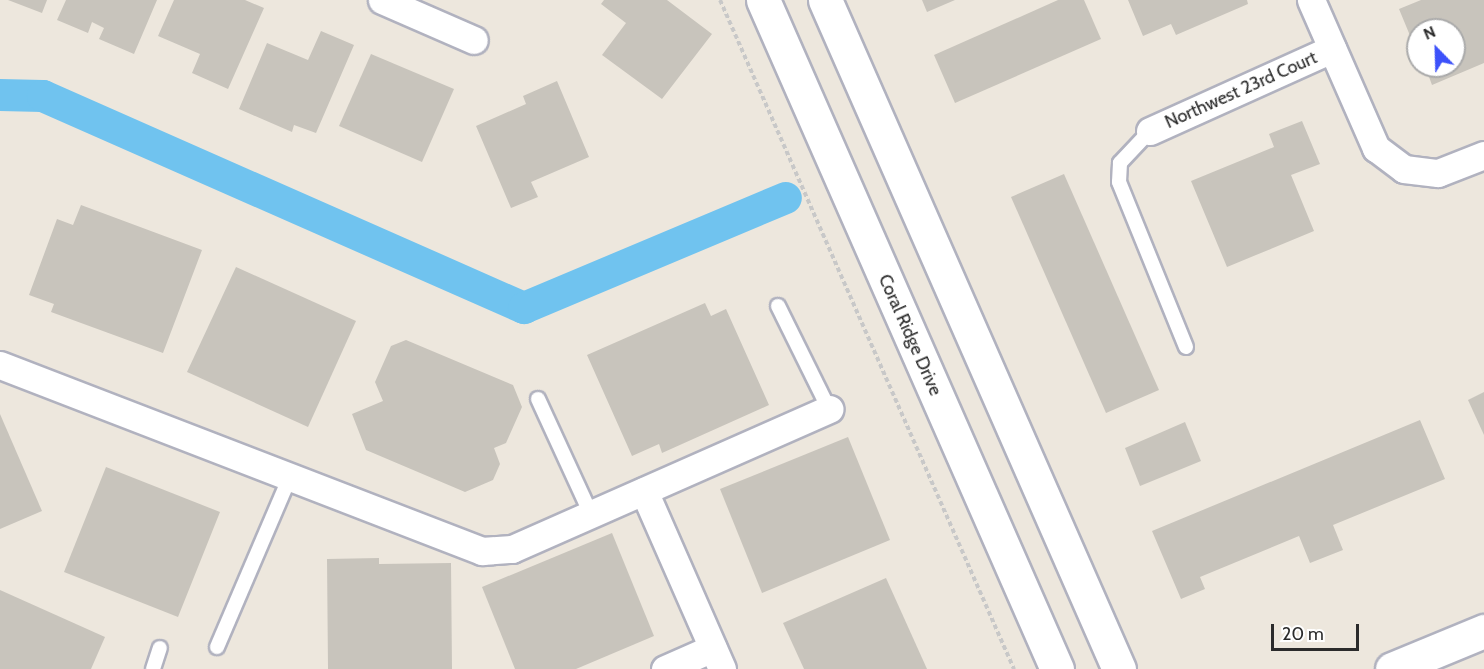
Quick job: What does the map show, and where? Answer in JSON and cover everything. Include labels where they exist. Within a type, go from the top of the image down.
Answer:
[{"type":"main road","name":"Coral Ridge Drive","points":[[764,0],[1058,669]]},
{"type":"main road","points":[[825,0],[1119,669]]},
{"type":"main road","points":[[1392,669],[1484,630]]},
{"type":"street","points":[[382,0],[474,40]]},
{"type":"street","points":[[1311,0],[1376,148],[1404,169],[1438,173],[1484,155]]},
{"type":"street","name":"Northwest 23rd Court","points":[[1150,131],[1332,49]]},
{"type":"street","points":[[0,365],[482,551],[512,549],[829,409]]},
{"type":"street","points":[[644,490],[718,659],[665,669]]},
{"type":"lane","points":[[1150,131],[1120,163],[1119,182],[1186,348]]},
{"type":"lane","points":[[778,306],[829,409]]},
{"type":"lane","points":[[538,399],[591,514]]},
{"type":"lane","points":[[217,647],[290,477]]},
{"type":"lane","points":[[153,669],[160,648]]},
{"type":"path","points":[[720,0],[1014,669]]},
{"type":"building","points":[[8,0],[47,0],[42,13]]},
{"type":"building","points":[[66,0],[157,0],[134,54],[99,39],[104,28],[92,22],[88,33],[57,20]]},
{"type":"building","points":[[174,0],[245,0],[264,8],[228,89],[192,73],[200,54],[158,36]]},
{"type":"building","points":[[604,0],[667,0],[712,34],[662,99],[602,55],[626,23],[601,4]]},
{"type":"building","points":[[922,0],[955,0],[927,12]]},
{"type":"building","points":[[1058,0],[1084,0],[1101,39],[955,103],[934,55]]},
{"type":"building","points":[[1128,0],[1247,0],[1248,4],[1176,35],[1171,24],[1143,36]]},
{"type":"building","points":[[1421,0],[1484,0],[1484,63],[1466,71],[1466,18],[1406,18],[1406,26],[1399,9]]},
{"type":"building","points":[[321,31],[354,45],[316,133],[294,125],[292,132],[239,109],[267,43],[308,60]]},
{"type":"building","points":[[371,54],[454,89],[422,162],[339,126]]},
{"type":"building","points":[[1429,78],[1449,78],[1432,85]]},
{"type":"building","points":[[557,81],[589,157],[531,182],[538,197],[511,208],[476,126],[526,104],[523,96]]},
{"type":"building","points":[[1302,121],[1320,164],[1291,175],[1314,231],[1227,267],[1191,181],[1274,147],[1269,134]]},
{"type":"building","points":[[1064,174],[1159,390],[1106,413],[1011,197]]},
{"type":"building","points":[[81,205],[202,250],[163,353],[51,312],[54,304],[29,295],[57,219],[73,225]]},
{"type":"building","points":[[236,267],[356,321],[308,427],[187,372]]},
{"type":"building","points":[[705,303],[711,316],[726,309],[769,405],[662,453],[659,444],[632,456],[587,355]]},
{"type":"building","points":[[406,340],[513,385],[522,407],[506,443],[494,448],[500,464],[493,480],[465,492],[366,450],[352,414],[383,401],[375,382],[391,346]]},
{"type":"building","points":[[1484,392],[1484,435],[1468,400]]},
{"type":"building","points":[[0,414],[42,511],[0,529]]},
{"type":"building","points":[[1420,420],[1445,479],[1333,525],[1343,550],[1310,563],[1299,536],[1200,577],[1205,589],[1181,599],[1152,531]]},
{"type":"building","points":[[1185,422],[1201,461],[1140,486],[1125,448]]},
{"type":"building","points":[[848,437],[890,540],[762,593],[720,489]]},
{"type":"building","points":[[106,467],[220,512],[178,617],[64,572]]},
{"type":"building","points":[[612,533],[654,636],[576,669],[515,669],[482,587]]},
{"type":"building","points":[[379,558],[379,564],[451,563],[452,669],[328,669],[327,559]]},
{"type":"building","points":[[886,578],[927,669],[804,669],[783,623]]},
{"type":"building","points":[[0,590],[105,637],[91,669],[0,669]]},
{"type":"waterway","points":[[0,95],[43,96],[524,308],[786,198]]}]
